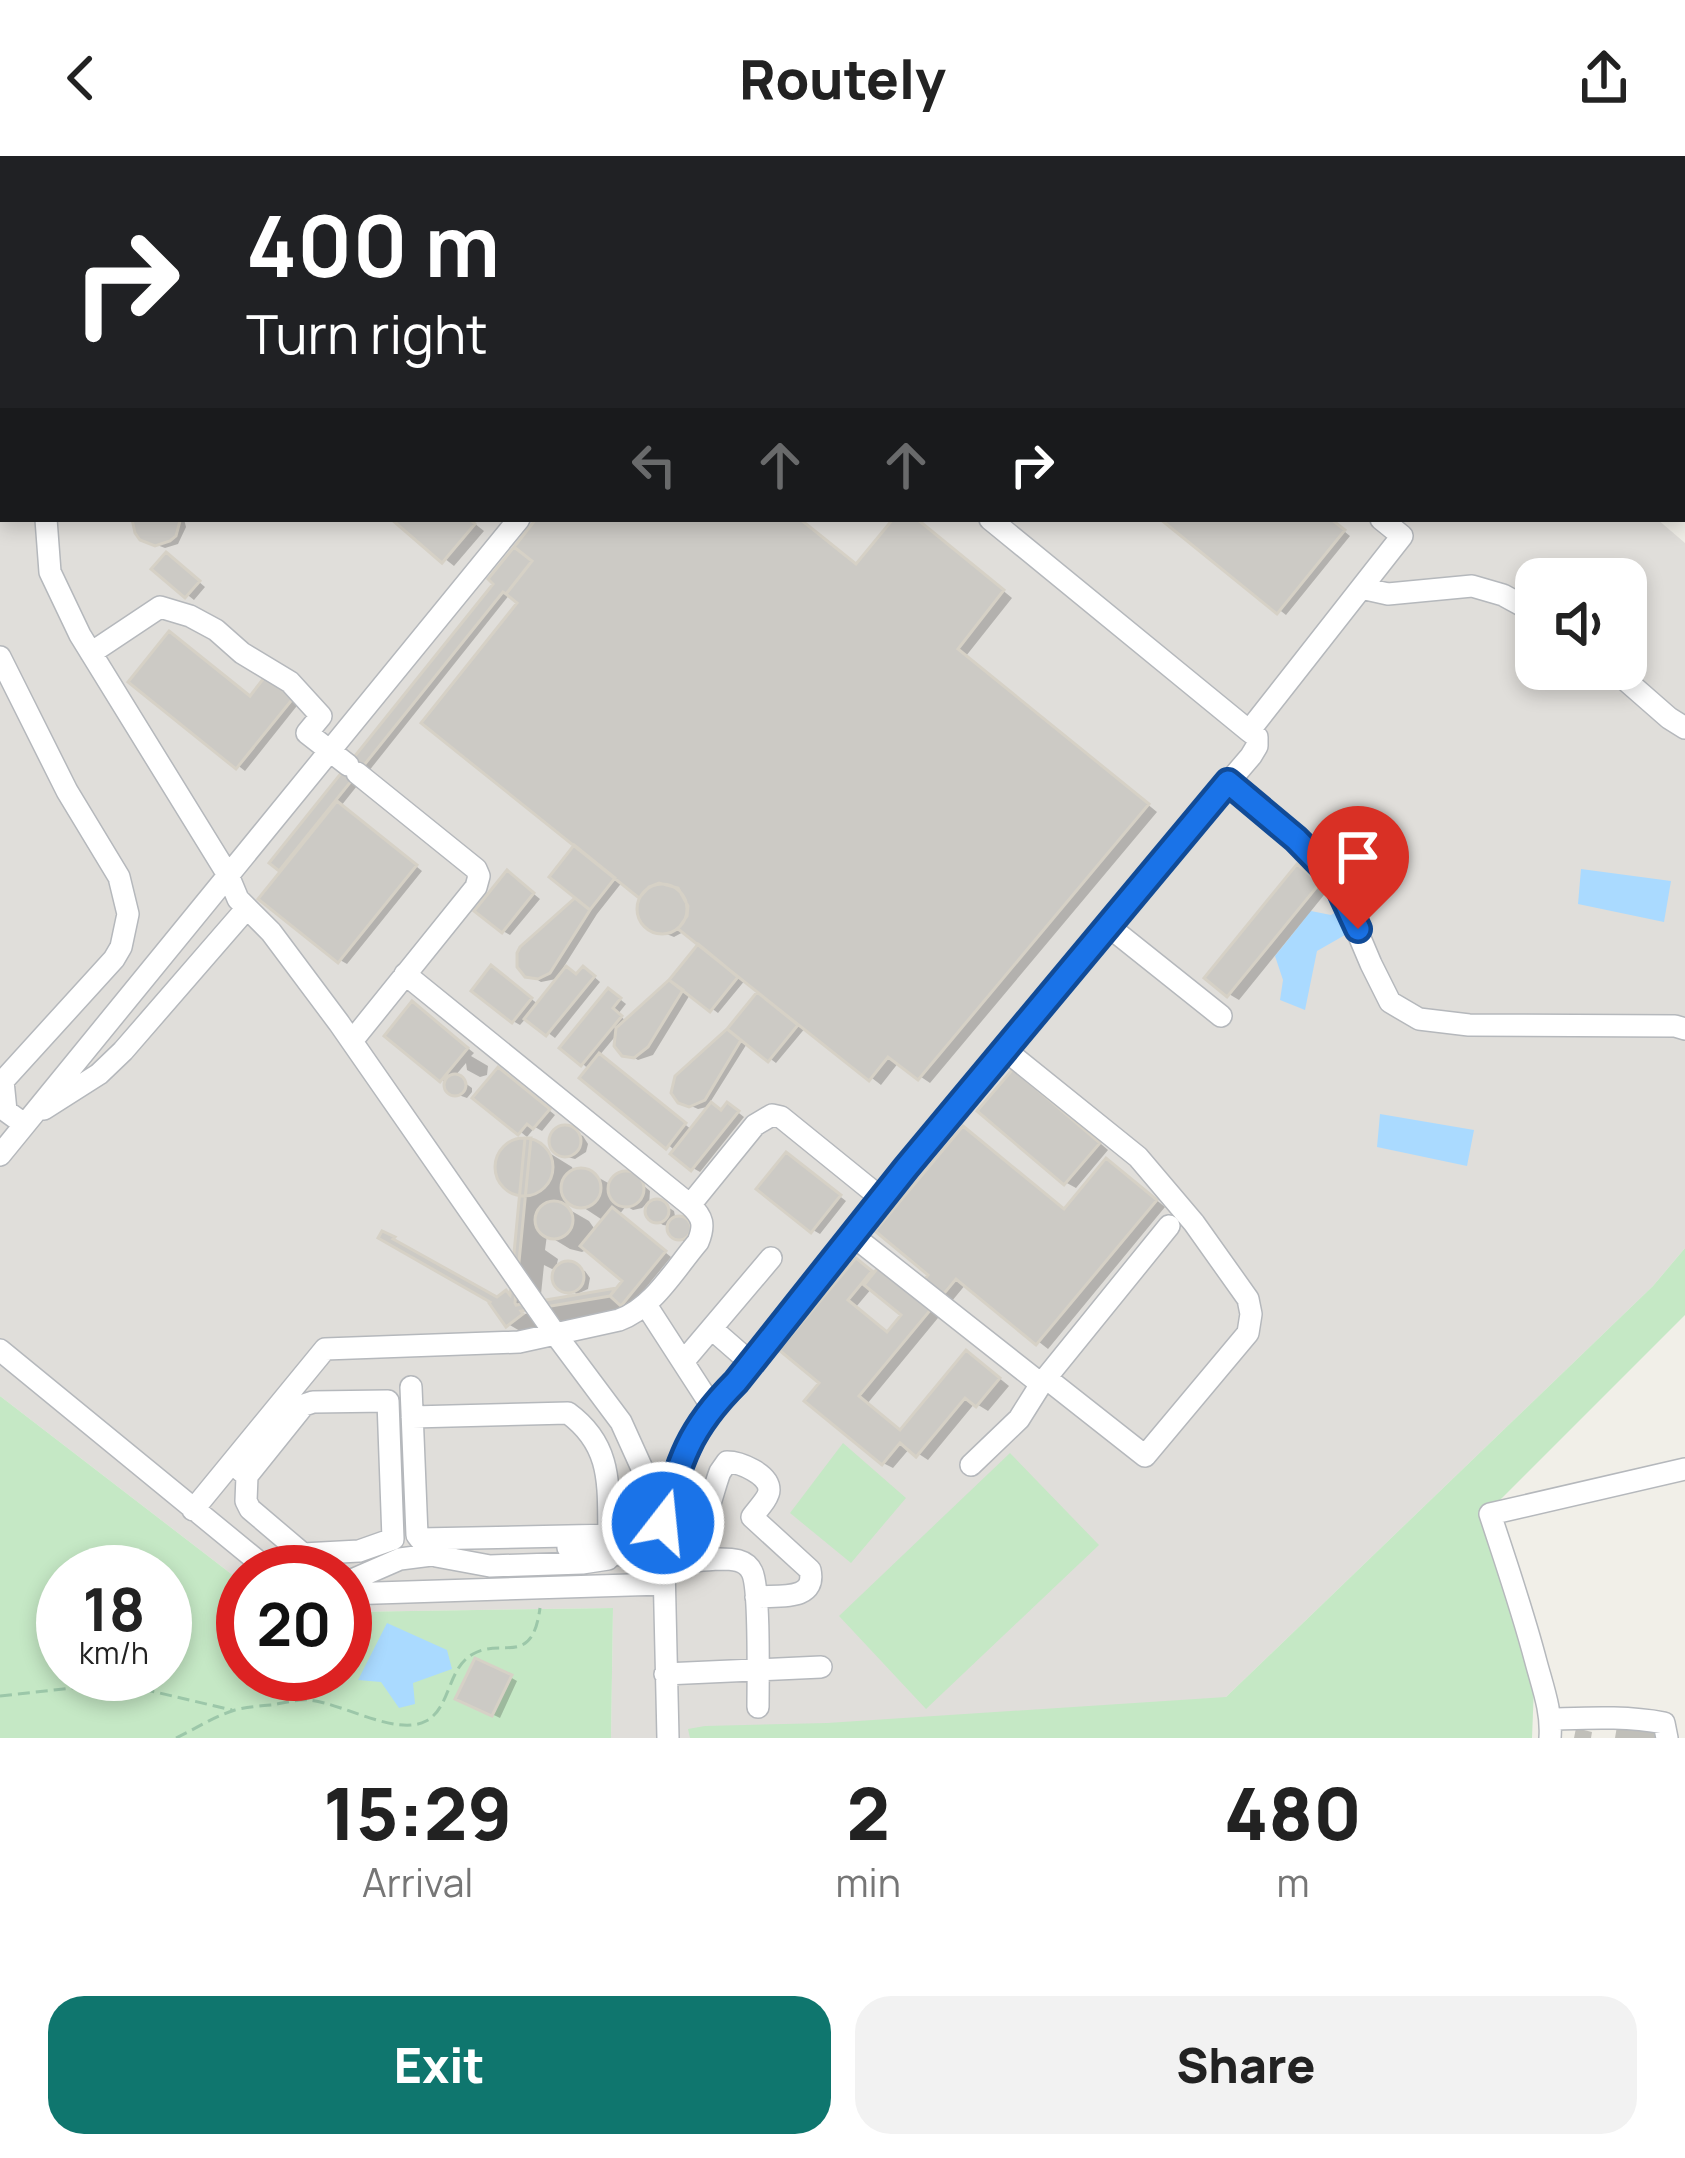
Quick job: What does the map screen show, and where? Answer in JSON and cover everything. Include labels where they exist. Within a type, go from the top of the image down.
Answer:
[{"type":"lane","points":[[0,197],[0,209]]},
{"type":"lane","points":[[46,522],[50,572],[91,652],[228,875],[238,899],[271,932],[352,1041],[621,1422],[645,1475],[662,1556],[668,1738]]},
{"type":"lane","points":[[0,1155],[228,875],[344,764],[517,522]]},
{"type":"lane","points":[[662,1556],[684,1451],[712,1407],[1257,746],[1257,737],[1249,730],[994,522]]},
{"type":"lane","points":[[1249,730],[1402,536],[1386,522]]},
{"type":"lane","points":[[1361,587],[1388,594],[1472,586],[1515,602]]},
{"type":"lane","points":[[91,652],[160,607],[216,629],[290,682],[321,716],[307,733],[476,868],[476,887],[352,1041]]},
{"type":"lane","points":[[0,657],[67,791],[119,877],[128,914],[122,947],[114,959],[3,1081],[6,1111],[25,1122]]},
{"type":"lane","points":[[1637,690],[1685,728]]},
{"type":"lane","points":[[1228,782],[1335,879],[1390,1002],[1419,1018],[1469,1025],[1685,1029]]},
{"type":"lane","points":[[25,1122],[99,1074],[124,1051],[247,908]]},
{"type":"lane","points":[[1107,925],[1221,1016]]},
{"type":"lane","points":[[193,1510],[239,1469],[304,1405],[388,1401],[393,1539],[359,1551],[303,1554],[246,1501],[239,1469],[325,1349],[519,1342],[619,1321],[646,1305],[698,1242],[704,1223],[701,1215],[406,974]]},
{"type":"lane","points":[[852,1235],[1145,1456],[1248,1334],[1248,1299],[1194,1223],[1138,1157],[1004,1049]]},
{"type":"lane","points":[[690,1205],[755,1125],[772,1115],[781,1117],[881,1198]]},
{"type":"lane","points":[[971,1465],[1018,1419],[1169,1226]]},
{"type":"lane","points":[[683,1362],[771,1258]]},
{"type":"lane","points":[[646,1305],[712,1407]]},
{"type":"lane","points":[[712,1329],[751,1363]]},
{"type":"lane","points":[[0,1350],[237,1545]]},
{"type":"lane","points":[[388,1408],[412,1404],[568,1413],[592,1438],[607,1465],[609,1535]]},
{"type":"lane","points":[[412,1404],[420,1539],[609,1535],[685,1562],[743,1561]]},
{"type":"lane","points":[[372,1593],[542,1588],[681,1551],[694,1544],[720,1472],[728,1462],[736,1461],[764,1480],[769,1489],[752,1517],[813,1577],[811,1585],[797,1594],[756,1597]]},
{"type":"lane","points":[[1667,1738],[1664,1723],[1616,1716],[1551,1729],[1523,1614],[1490,1514],[1685,1469]]},
{"type":"lane","points":[[703,1518],[709,1533],[752,1570],[758,1707]]},
{"type":"lane","points":[[372,1571],[418,1555],[581,1548],[629,1557],[662,1556]]},
{"type":"lane","points":[[665,1674],[821,1667]]},
{"type":"path","points":[[176,1738],[233,1711],[305,1700],[392,1724],[422,1724],[437,1712],[467,1657],[525,1644],[539,1618],[542,1588]]},
{"type":"path","points":[[0,1696],[117,1683],[233,1711]]},
{"type":"shaded area","points":[[0,522],[1660,522],[1685,543],[1685,1248],[1653,1286],[1188,1738],[611,1738],[613,1608],[372,1612],[372,1545],[216,1545],[216,1562],[0,1396]]},
{"type":"green space","points":[[1685,1248],[1685,1315],[1486,1514],[1488,1544],[1536,1635],[1532,1738],[690,1738],[688,1729],[705,1726],[827,1723],[1226,1697],[1653,1286]]},
{"type":"green space","points":[[0,1396],[216,1562],[216,1701],[372,1701],[372,1612],[613,1608],[611,1738],[0,1738]]},
{"type":"green space","points":[[843,1443],[906,1498],[851,1563],[790,1513]]},
{"type":"green space","points":[[1010,1453],[1099,1545],[926,1709],[839,1616]]},
{"type":"water","points":[[1581,869],[1671,881],[1664,922],[1578,904]]},
{"type":"water","points":[[1359,899],[1366,923],[1317,951],[1305,1010],[1280,1000],[1283,980],[1275,956],[1311,911],[1331,915]]},
{"type":"water","points":[[1380,1114],[1474,1130],[1467,1166],[1377,1147]]},
{"type":"water","points":[[387,1623],[447,1650],[452,1669],[413,1683],[415,1704],[399,1708],[381,1682],[372,1681],[372,1652]]},
{"type":"building","points":[[133,522],[180,522],[176,536],[155,546],[135,533]]},
{"type":"building","points":[[394,522],[473,522],[442,563]]},
{"type":"building","points":[[534,522],[804,522],[856,564],[891,522],[921,522],[1004,590],[958,649],[1149,804],[918,1080],[888,1057],[869,1081],[678,929],[688,906],[678,888],[659,883],[639,898],[421,723],[517,603],[506,594],[532,561],[514,547]]},
{"type":"building","points":[[1164,522],[1335,522],[1345,530],[1277,614]]},
{"type":"building","points":[[514,547],[532,561],[279,871],[269,863],[493,584],[488,579]]},
{"type":"building","points":[[166,552],[200,581],[185,598],[151,569]]},
{"type":"building","points":[[169,631],[250,696],[267,674],[295,696],[236,769],[128,682]]},
{"type":"building","points":[[337,801],[417,865],[338,963],[258,899]]},
{"type":"building","points":[[574,845],[615,878],[590,910],[549,877]]},
{"type":"building","points":[[1297,864],[1320,883],[1227,997],[1204,978]]},
{"type":"building","points":[[507,870],[534,893],[502,933],[474,911]]},
{"type":"building","points":[[652,885],[672,885],[686,899],[686,919],[672,933],[652,933],[638,919],[638,899]]},
{"type":"building","points":[[575,898],[590,910],[550,973],[538,979],[525,977],[517,967],[520,947]]},
{"type":"building","points":[[698,944],[738,977],[710,1012],[669,980]]},
{"type":"building","points":[[491,965],[532,998],[512,1023],[471,991]]},
{"type":"building","points":[[566,966],[576,974],[583,966],[595,976],[546,1036],[524,1019]]},
{"type":"building","points":[[669,980],[683,990],[648,1047],[634,1058],[622,1056],[614,1046],[616,1028]]},
{"type":"building","points":[[608,988],[621,998],[613,1008],[622,1016],[581,1066],[559,1048]]},
{"type":"building","points":[[757,992],[798,1025],[768,1062],[727,1029]]},
{"type":"building","points":[[412,1001],[468,1048],[440,1082],[384,1036]]},
{"type":"building","points":[[727,1029],[741,1040],[705,1100],[689,1107],[678,1103],[671,1093],[675,1076]]},
{"type":"building","points":[[599,1053],[686,1123],[666,1149],[579,1078]]},
{"type":"building","points":[[498,1067],[550,1109],[533,1129],[527,1124],[518,1135],[472,1098]]},
{"type":"building","points":[[1013,1069],[1100,1143],[1064,1185],[977,1111]]},
{"type":"building","points":[[455,1074],[466,1085],[455,1096],[444,1085]]},
{"type":"building","points":[[711,1102],[721,1110],[727,1102],[739,1111],[691,1171],[670,1154]]},
{"type":"building","points":[[565,1125],[576,1130],[581,1141],[576,1152],[565,1157],[554,1152],[549,1141],[554,1130]]},
{"type":"building","points":[[963,1126],[1064,1209],[1106,1158],[1157,1200],[1036,1345],[956,1279],[859,1396],[900,1430],[966,1350],[1000,1378],[976,1407],[965,1398],[916,1457],[900,1443],[882,1465],[804,1401],[819,1383],[779,1350],[856,1258],[872,1271],[848,1300],[887,1332],[901,1315],[864,1285],[885,1259],[919,1287],[928,1275],[875,1231]]},
{"type":"building","points":[[524,1138],[545,1146],[553,1167],[545,1188],[524,1196],[503,1188],[495,1167],[503,1146]]},
{"type":"building","points":[[525,1138],[531,1138],[516,1305],[616,1288],[610,1296],[521,1311],[506,1327],[490,1302],[378,1238],[382,1231],[497,1297],[506,1290],[510,1295]]},
{"type":"building","points":[[786,1152],[841,1195],[811,1233],[756,1189]]},
{"type":"building","points":[[581,1168],[595,1174],[601,1188],[595,1202],[581,1208],[567,1202],[561,1188],[567,1174]]},
{"type":"building","points":[[626,1171],[639,1176],[644,1189],[639,1202],[626,1207],[613,1202],[608,1189],[613,1176]]},
{"type":"building","points":[[652,1199],[662,1199],[669,1211],[662,1223],[652,1223],[645,1216],[645,1206]]},
{"type":"building","points":[[554,1201],[568,1206],[573,1220],[568,1234],[554,1239],[540,1234],[535,1220],[540,1206]]},
{"type":"building","points":[[612,1207],[666,1251],[621,1306],[610,1296],[622,1281],[580,1246]]},
{"type":"building","points":[[679,1216],[688,1219],[688,1237],[679,1240],[670,1237],[667,1228],[670,1219]]},
{"type":"building","points":[[568,1261],[579,1266],[584,1277],[579,1288],[568,1293],[557,1288],[552,1277],[557,1266]]},
{"type":"building","points":[[475,1658],[512,1675],[492,1716],[455,1699]]},
{"type":"route","points":[[663,1523],[684,1451],[714,1404],[1228,782],[1335,879],[1358,929]]}]
